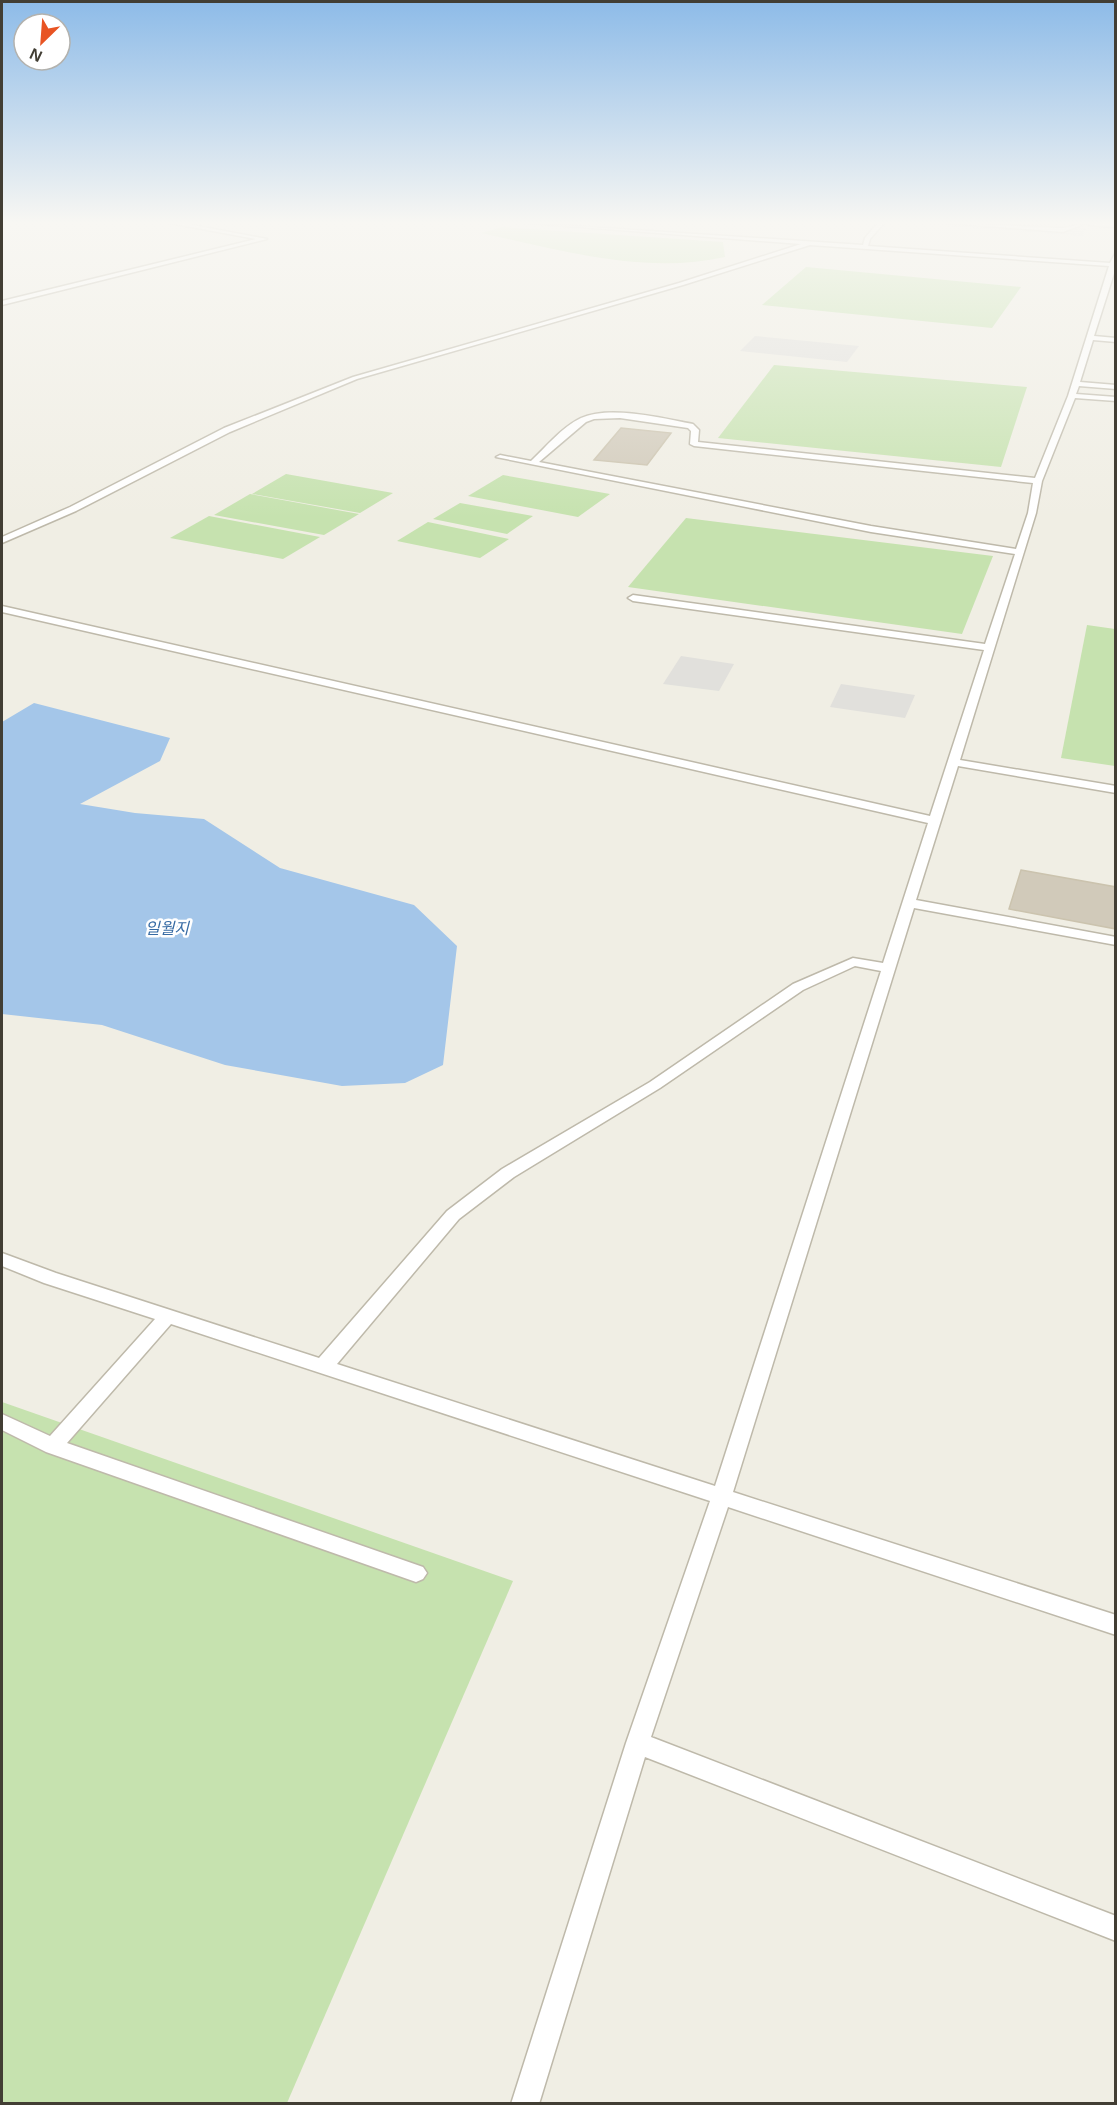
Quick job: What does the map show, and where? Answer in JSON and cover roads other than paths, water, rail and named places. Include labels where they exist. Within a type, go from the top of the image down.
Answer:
[{"type":"lane","points":[[2,540],[74,508],[227,430],[355,378],[548,321]]},
{"type":"lane","points":[[525,2103],[638,1743],[722,1496],[890,968],[1032,513],[1038,481],[1072,396],[1096,321]]},
{"type":"lane","points":[[1090,338],[1116,340]]},
{"type":"lane","points":[[1076,384],[1116,387]]},
{"type":"lane","points":[[1072,396],[1116,399]]},
{"type":"lane","points":[[532,463],[582,420],[598,416],[629,417],[690,426],[696,430],[694,444],[1038,481]]},
{"type":"lane","points":[[500,457],[871,529],[1020,552]]},
{"type":"lane","points":[[633,598],[989,648]]},
{"type":"lane","points":[[2,609],[935,821]]},
{"type":"lane","points":[[954,762],[1116,790]]},
{"type":"lane","points":[[910,903],[1116,941]]},
{"type":"lane","points":[[323,1367],[453,1215],[508,1173],[655,1085],[798,987],[853,962],[890,968]]},
{"type":"lane","points":[[2,1259],[50,1278],[1116,1625]]},
{"type":"lane","points":[[53,1446],[168,1316]]},
{"type":"lane","points":[[2,1422],[53,1446],[416,1573]]},
{"type":"lane","points":[[638,1743],[1116,1929]]},
{"type":"water","name":"일월지","points":[[34,703],[170,738],[160,761],[80,804],[135,813],[204,819],[280,868],[414,905],[457,946],[443,1065],[405,1083],[342,1086],[225,1065],[102,1025],[2,1014],[2,722]]}]
